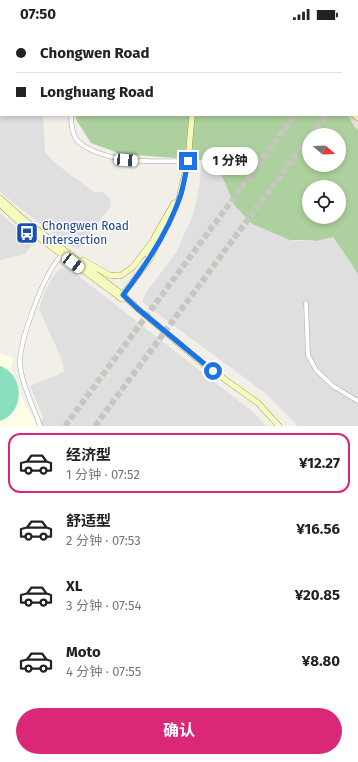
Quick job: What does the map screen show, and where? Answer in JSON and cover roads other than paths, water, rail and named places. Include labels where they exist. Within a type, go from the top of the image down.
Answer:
[{"type":"main road","points":[[121,296],[150,259],[181,194],[188,161],[192,116]]},
{"type":"main road","points":[[0,198],[64,253],[138,309],[202,363],[258,403],[279,426]]},
{"type":"main road","points":[[0,204],[22,225],[64,253],[109,275],[120,276],[128,272],[138,262],[171,213]]},
{"type":"main road","points":[[155,236],[158,240],[162,235]]},
{"type":"main road","points":[[121,296],[148,258],[155,236]]},
{"type":"street","points":[[71,116],[72,128],[75,137],[83,146],[90,150],[126,160],[188,161]]},
{"type":"street","points":[[40,426],[23,382],[20,365],[22,344],[47,277],[64,253]]},
{"type":"street","points":[[306,303],[308,355],[313,365],[316,370],[333,386],[358,401]]},
{"type":"tunnel","points":[[65,426],[294,116]]},
{"type":"tunnel","points":[[316,128],[325,116]]},
{"type":"tunnel","points":[[95,426],[302,146]]},
{"type":"place","name":"Chongwen Road Intersection","points":[[27,233]]}]
